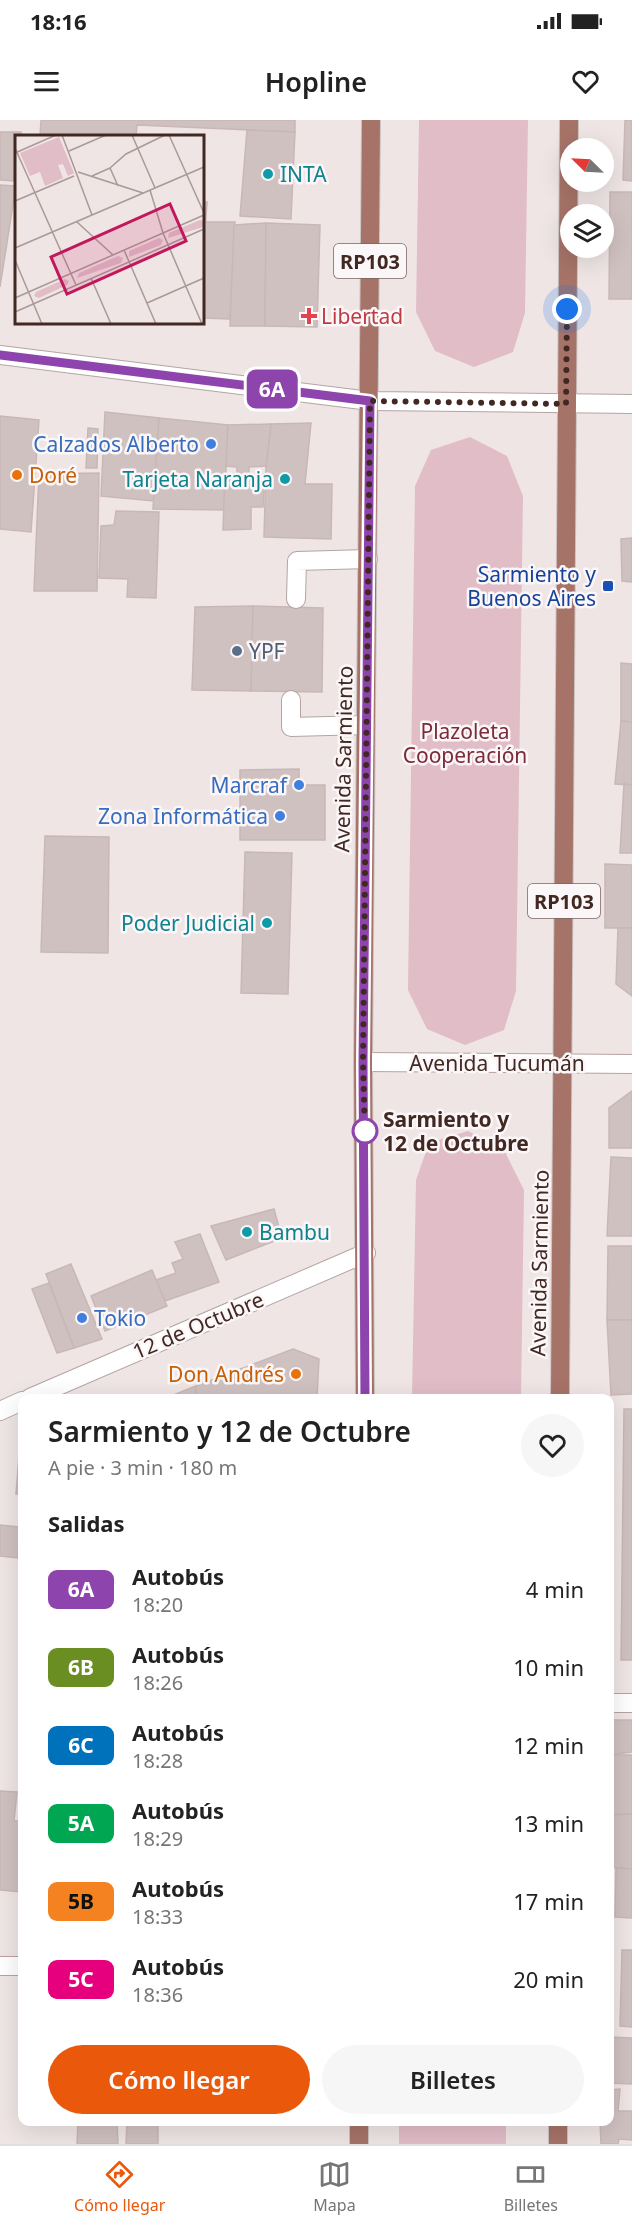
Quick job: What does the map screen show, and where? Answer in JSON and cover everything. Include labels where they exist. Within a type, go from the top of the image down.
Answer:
[{"type":"main road","name":"Avenida Sarmiento","points":[[365,1394],[366,1252],[363,1062],[371,120]]},
{"type":"main road","name":"Avenida Sarmiento","points":[[560,1394],[568,120]]},
{"type":"main road","points":[[359,2144],[360,2126]]},
{"type":"main road","points":[[558,2126],[558,2144]]},
{"type":"street","points":[[0,355],[370,401],[632,404]]},
{"type":"street","points":[[296,600],[297,561],[368,559]]},
{"type":"street","points":[[291,700],[291,727],[366,725]]},
{"type":"street","name":"Avenida Tucumán","points":[[363,1062],[632,1064]]},
{"type":"street","name":"12 de Octubre","points":[[39,1394],[366,1252]]},
{"type":"street","points":[[0,1411],[18,1403]]},
{"type":"street","points":[[614,1703],[632,1703]]},
{"type":"street","points":[[0,1966],[18,1966]]},
{"type":"green space","points":[[419,120],[528,120],[525,313],[513,352],[474,367],[435,351],[416,312]]},
{"type":"green space","name":"Plazoleta Cooperación","points":[[470,437],[507,456],[523,496],[516,991],[504,1030],[465,1045],[427,1029],[408,990],[415,486],[431,450]]},
{"type":"green space","points":[[468,1131],[504,1150],[524,1190],[521,1394],[412,1394],[416,1180],[429,1143]]},
{"type":"green space","points":[[399,2126],[506,2126],[506,2144],[399,2144]]},
{"type":"building","points":[[41,120],[295,120],[295,132],[137,125],[136,135],[40,135]]},
{"type":"building","points":[[625,120],[632,120],[632,181],[623,180]]},
{"type":"building","name":"INTA","points":[[247,130],[295,132],[291,219],[240,216]]},
{"type":"building","points":[[0,132],[21,132],[21,135],[15,135],[14,181],[0,180]]},
{"type":"building","points":[[0,185],[15,186],[15,192],[0,287]]},
{"type":"building","points":[[610,192],[632,192],[632,299],[609,299],[609,258],[614,258],[614,204],[610,204]]},
{"type":"building","points":[[204,202],[207,202],[204,248]]},
{"type":"building","points":[[205,222],[235,222],[230,319],[204,318]]},
{"type":"building","points":[[266,223],[265,326],[230,326],[234,225]]},
{"type":"building","points":[[266,223],[320,225],[317,327],[265,326]]},
{"type":"building","points":[[105,412],[159,418],[154,501],[101,496]]},
{"type":"building","name":"Doré","points":[[0,416],[39,420],[31,532],[0,529]]},
{"type":"building","points":[[159,418],[228,425],[224,510],[153,509]]},
{"type":"building","name":"Tarjeta Naranja","points":[[311,423],[305,484],[332,484],[331,539],[264,537],[266,466],[271,424]]},
{"type":"building","points":[[271,424],[266,466],[249,467],[249,475],[265,474],[263,507],[251,507],[251,529],[223,530],[225,474],[237,474],[237,467],[226,466],[228,425]]},
{"type":"building","points":[[88,428],[98,429],[97,468],[86,468]]},
{"type":"building","points":[[99,473],[97,591],[34,591],[39,474]]},
{"type":"building","points":[[116,511],[159,512],[156,598],[127,597],[128,579],[99,578],[101,526],[114,525]]},
{"type":"building","points":[[632,538],[632,582],[622,581],[621,539]]},
{"type":"building","points":[[253,606],[251,691],[192,690],[195,607]]},
{"type":"building","points":[[253,606],[323,608],[322,692],[251,691]]},
{"type":"building","points":[[621,663],[632,664],[632,722],[621,721]]},
{"type":"building","points":[[621,721],[632,722],[632,785],[615,784]]},
{"type":"building","points":[[299,769],[299,785],[325,785],[325,840],[240,840],[240,770]]},
{"type":"building","points":[[624,784],[632,785],[632,853],[620,853]]},
{"type":"building","points":[[45,836],[109,837],[108,953],[41,952]]},
{"type":"building","name":"Poder Judicial","points":[[245,852],[292,853],[288,994],[241,993]]},
{"type":"building","points":[[605,864],[632,865],[632,928],[605,928]]},
{"type":"building","points":[[618,928],[632,928],[632,996],[616,984]]},
{"type":"building","points":[[632,1091],[632,1148],[609,1148],[609,1108]]},
{"type":"building","points":[[611,1157],[632,1158],[632,1236],[607,1236]]},
{"type":"building","name":"Bambu","points":[[274,1209],[282,1238],[226,1260],[211,1226]]},
{"type":"building","points":[[200,1234],[219,1282],[165,1301],[156,1280],[176,1273],[172,1263],[183,1259],[175,1242]]},
{"type":"building","points":[[608,1246],[632,1246],[632,1320],[607,1320]]},
{"type":"building","points":[[71,1264],[102,1339],[74,1348],[46,1274]]},
{"type":"building","points":[[152,1270],[167,1306],[105,1331],[91,1296]]},
{"type":"building","points":[[49,1283],[74,1348],[57,1353],[32,1289]]},
{"type":"building","points":[[607,1320],[632,1320],[632,1394],[611,1394]]},
{"type":"building","points":[[293,1349],[319,1359],[317,1394],[195,1394],[196,1386]]},
{"type":"building","points":[[196,1386],[195,1394],[176,1394]]},
{"type":"building","points":[[624,1409],[632,1409],[632,1660],[621,1660]]},
{"type":"building","points":[[18,1469],[18,1494],[16,1494]]},
{"type":"building","points":[[0,1525],[18,1527],[18,1558],[0,1556]]},
{"type":"building","points":[[614,1720],[632,1720],[632,1752],[614,1754]]},
{"type":"building","points":[[614,1755],[632,1755],[632,1814],[614,1815]]},
{"type":"building","points":[[0,1791],[17,1792],[14,1821],[18,1821],[18,1892],[0,1890]]},
{"type":"building","points":[[632,1814],[632,1869],[614,1867],[614,1815]]},
{"type":"building","points":[[616,1868],[632,1869],[632,1918],[615,1917]]},
{"type":"building","points":[[622,1950],[632,1950],[632,2027],[620,2026]]},
{"type":"building","points":[[614,2037],[632,2038],[632,2084],[614,2083]]},
{"type":"building","points":[[620,2089],[618,2111],[632,2111],[632,2140],[619,2139],[618,2144],[601,2144],[600,2126],[614,2126],[614,2090]]},
{"type":"building","points":[[78,2126],[117,2126],[118,2144],[77,2144]]},
{"type":"building","points":[[127,2126],[158,2126],[158,2144],[126,2144]]},
{"type":"bus line","name":"6A","points":[[0,355],[370,401],[363,1062],[365,1394]]},
{"type":"place","name":"INTA","points":[[268,174]]},
{"type":"place","name":"Libertad","points":[[309,316]]},
{"type":"place","name":"Calzados Alberto","points":[[211,444]]},
{"type":"place","name":"Doré","points":[[17,475]]},
{"type":"place","name":"Tarjeta Naranja","points":[[285,479]]},
{"type":"place","name":"Sarmiento y Buenos Aires","points":[[608,586]]},
{"type":"place","name":"YPF","points":[[237,651]]},
{"type":"place","name":"Marcraf","points":[[299,785]]},
{"type":"place","name":"Zona Informática","points":[[280,816]]},
{"type":"place","name":"Poder Judicial","points":[[267,923]]},
{"type":"place","name":"Sarmiento y 12 de Octubre","points":[[365,1131]]},
{"type":"place","name":"Bambu","points":[[247,1232]]},
{"type":"place","name":"Tokio","points":[[82,1318]]},
{"type":"place","name":"Don Andrés","points":[[296,1374]]},
{"type":"route","points":[[365,1131],[365,1137],[363,1062],[370,401],[566,404],[567,309]]}]
